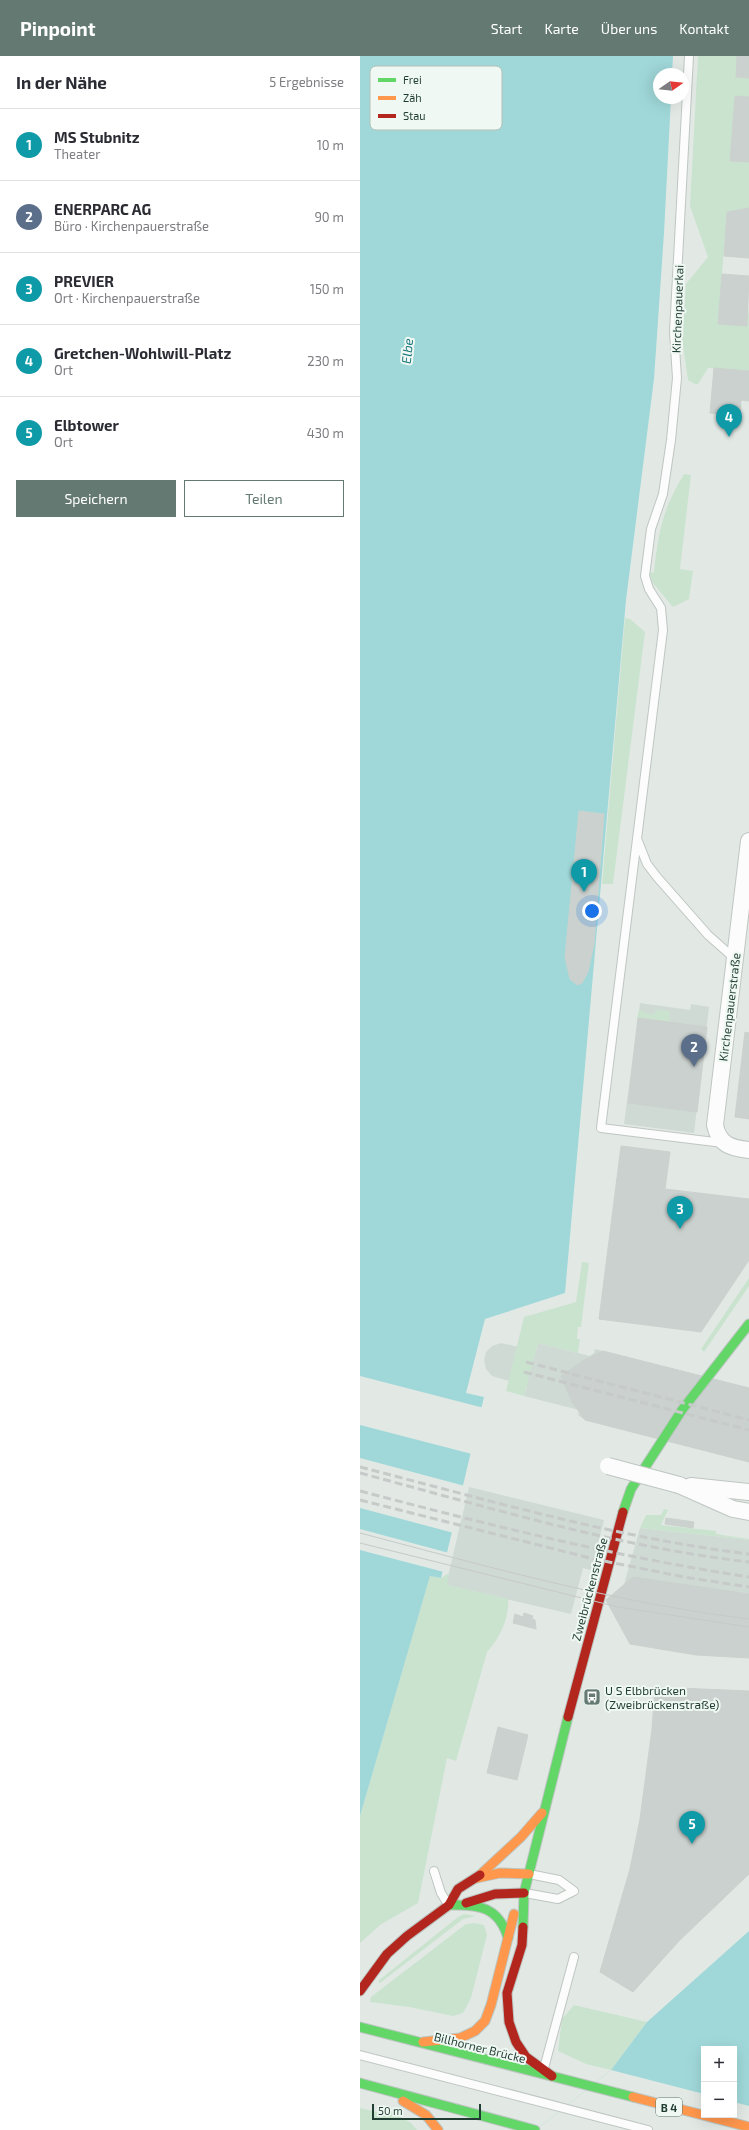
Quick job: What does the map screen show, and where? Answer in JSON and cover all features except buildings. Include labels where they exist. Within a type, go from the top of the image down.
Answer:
[{"type":"main road","name":"Zweibrückenstraße","points":[[524,1893],[588,1640],[631,1489],[682,1410],[749,1324]]},
{"type":"main road","points":[[360,1991],[387,1954],[407,1936],[449,1905],[458,1889],[477,1878],[521,1837],[544,1810]]},
{"type":"main road","points":[[477,1878],[500,1873],[529,1874]]},
{"type":"main road","points":[[466,1904],[479,1898],[503,1892],[524,1893]]},
{"type":"main road","points":[[413,2042],[454,2039],[471,2033],[482,2025],[491,2005],[514,1914],[524,1893]]},
{"type":"main road","points":[[524,1893],[522,1945],[508,1985],[506,2003],[509,2022],[516,2042],[526,2057],[544,2071],[559,2079]]},
{"type":"main road","points":[[449,1905],[466,1904],[486,1909],[496,1914],[503,1922],[508,1938]]},
{"type":"main road","name":"Billhorner Brücke","points":[[362,2028],[749,2127]]},
{"type":"main road","points":[[360,2083],[535,2130]]},
{"type":"main road","points":[[385,2090],[426,2115],[438,2130]]},
{"type":"main road","points":[[496,2128],[514,2124]]},
{"type":"street","name":"Kirchenpauerstraße","points":[[724,1143],[719,1138],[715,1125],[749,841]]},
{"type":"street","points":[[724,1143],[734,1149],[749,1150]]},
{"type":"street","points":[[608,1466],[679,1485],[733,1509],[749,1512]]},
{"type":"street","points":[[679,1485],[749,1492]]},
{"type":"lane","name":"Kirchenpauerkai","points":[[637,838],[663,630],[661,608],[646,583],[651,529],[663,494],[677,378],[674,332],[689,56]]},
{"type":"lane","points":[[637,838],[646,864],[657,878],[708,935],[734,958]]},
{"type":"lane","points":[[637,838],[601,1128],[724,1143]]},
{"type":"lane","points":[[434,1871],[441,1893],[449,1905]]},
{"type":"lane","points":[[524,1893],[558,1898],[574,1891],[559,1880],[529,1874]]},
{"type":"lane","points":[[544,2071],[574,1957]]},
{"type":"lane","points":[[360,2055],[648,2130]]},
{"type":"shaded area","points":[[640,1003],[690,1010],[691,1004],[709,1007],[694,1133],[624,1124]]},
{"type":"shaded area","points":[[501,1343],[536,1351],[538,1343],[590,1356],[594,1353],[595,1349],[749,1388],[749,1462],[585,1420],[578,1415],[579,1410],[524,1396],[527,1386],[492,1376],[486,1369],[484,1360],[486,1352],[492,1346]]},
{"type":"shaded area","points":[[469,1487],[604,1520],[592,1568],[590,1570],[583,1568],[571,1614],[446,1585]]},
{"type":"shaded area","points":[[640,1528],[749,1540],[749,1631],[621,1595]]},
{"type":"green space","points":[[698,56],[737,56],[736,77],[749,78],[749,97],[735,96],[730,161],[749,162],[749,208],[727,212],[718,324],[747,326],[749,306],[749,371],[708,368],[698,384],[695,384],[688,380],[682,339],[686,284],[708,257],[690,206]]},
{"type":"green space","points":[[684,474],[691,475],[680,569],[693,571],[689,599],[673,607],[652,582],[650,573],[654,572],[657,545],[666,510]]},
{"type":"green space","points":[[625,618],[630,619],[645,632],[613,884],[602,884]]},
{"type":"green space","points":[[639,1010],[652,1015],[658,1010],[669,1011],[670,1022],[637,1018]]},
{"type":"green space","points":[[582,1262],[589,1263],[581,1327],[578,1327],[577,1339],[580,1339],[578,1353],[538,1343],[524,1396],[506,1391],[524,1317],[576,1302]]},
{"type":"green space","points":[[749,1278],[749,1286],[704,1352],[701,1349]]},
{"type":"green space","points":[[664,1509],[668,1510],[661,1525],[716,1531],[716,1534],[749,1540],[640,1528],[646,1515],[661,1515]]},
{"type":"green space","points":[[449,1573],[447,1585],[508,1599],[507,1613],[503,1627],[496,1641],[487,1652],[456,1761],[447,1758],[418,1903],[380,1925],[360,1943],[360,1816],[430,1575],[441,1578]]},
{"type":"green space","points":[[464,1914],[476,1916],[463,1919],[380,1983],[378,1981],[458,1917]]},
{"type":"green space","points":[[474,1923],[484,1925],[487,1935],[471,1998],[463,2013],[453,2016],[409,2007],[370,2002],[371,1997],[466,1924]]},
{"type":"green space","points":[[574,2005],[647,2022],[611,2070],[586,2064],[558,2051],[562,2019]]},
{"type":"green space","points":[[360,2108],[390,2115],[391,2111],[411,2123],[417,2130],[360,2130]]},
{"type":"water","name":"Elbe","points":[[360,56],[673,56],[672,68],[653,68],[653,104],[671,104],[654,379],[626,600],[565,1293],[485,1319],[466,1393],[484,1397],[441,1578],[430,1576],[360,1816]]},
{"type":"water","points":[[749,1931],[749,2127],[536,2130],[611,2070],[647,2022]]},
{"type":"pier","points":[[360,1376],[484,1408],[472,1454],[360,1425]]},
{"type":"pier","points":[[360,1458],[465,1486],[454,1533],[360,1508]]},
{"type":"pier","points":[[360,1529],[449,1553],[444,1572],[360,1550]]},
{"type":"pier","points":[[611,2070],[701,2093],[701,2118],[737,2118],[737,2103],[749,2106],[749,2130],[536,2130]]},
{"type":"tram line","points":[[360,1533],[505,1571],[602,1594],[651,1604],[749,1619]]},
{"type":"tram line","points":[[360,1543],[618,1607],[749,1627]]},
{"type":"railway","points":[[526,1362],[749,1420]]},
{"type":"railway","points":[[524,1372],[749,1430]]},
{"type":"railway","points":[[360,1467],[505,1505],[602,1528],[700,1547],[749,1554]]},
{"type":"railway","points":[[360,1473],[553,1525],[651,1547],[749,1562]]},
{"type":"railway","points":[[360,1491],[457,1516],[602,1550],[749,1577]]},
{"type":"railway","points":[[360,1500],[594,1559],[684,1577],[749,1587]]},
{"type":"traffic: fast","points":[[623,1512],[631,1489],[682,1410],[749,1324]]},
{"type":"traffic: fast","points":[[523,1927],[524,1893],[568,1717]]},
{"type":"traffic: fast","points":[[449,1905],[470,1905],[486,1910],[499,1920],[508,1938]]},
{"type":"traffic: fast","points":[[360,2027],[633,2097]]},
{"type":"traffic: fast","points":[[360,2083],[535,2130]]},
{"type":"traffic: slow","points":[[480,1875],[521,1837],[542,1813]]},
{"type":"traffic: slow","points":[[477,1878],[500,1873],[529,1874]]},
{"type":"traffic: slow","points":[[423,2042],[460,2038],[475,2031],[485,2021],[491,2005],[514,1914]]},
{"type":"traffic: slow","points":[[633,2097],[749,2127]]},
{"type":"traffic: slow","points":[[403,2101],[426,2115],[438,2130]]},
{"type":"traffic: jam","points":[[568,1717],[623,1512]]},
{"type":"traffic: jam","points":[[360,1991],[387,1954],[407,1936],[449,1905],[458,1889],[480,1875]]},
{"type":"traffic: jam","points":[[466,1903],[495,1894],[524,1893]]},
{"type":"traffic: jam","points":[[523,1927],[522,1945],[507,1993],[509,2022],[516,2042],[526,2057],[552,2076]]},
{"type":"place","name":"Gretchen-Wohlwill-Platz","points":[[729,437]]},
{"type":"place","name":"MS Stubnitz","points":[[584,892]]},
{"type":"place","name":"ENERPARC AG","points":[[694,1067]]},
{"type":"place","name":"PREVIER","points":[[680,1229]]},
{"type":"place","name":"U S Elbbrücken (Zweibrückenstraße)","points":[[592,1697]]},
{"type":"place","name":"Elbtower","points":[[692,1844]]}]
